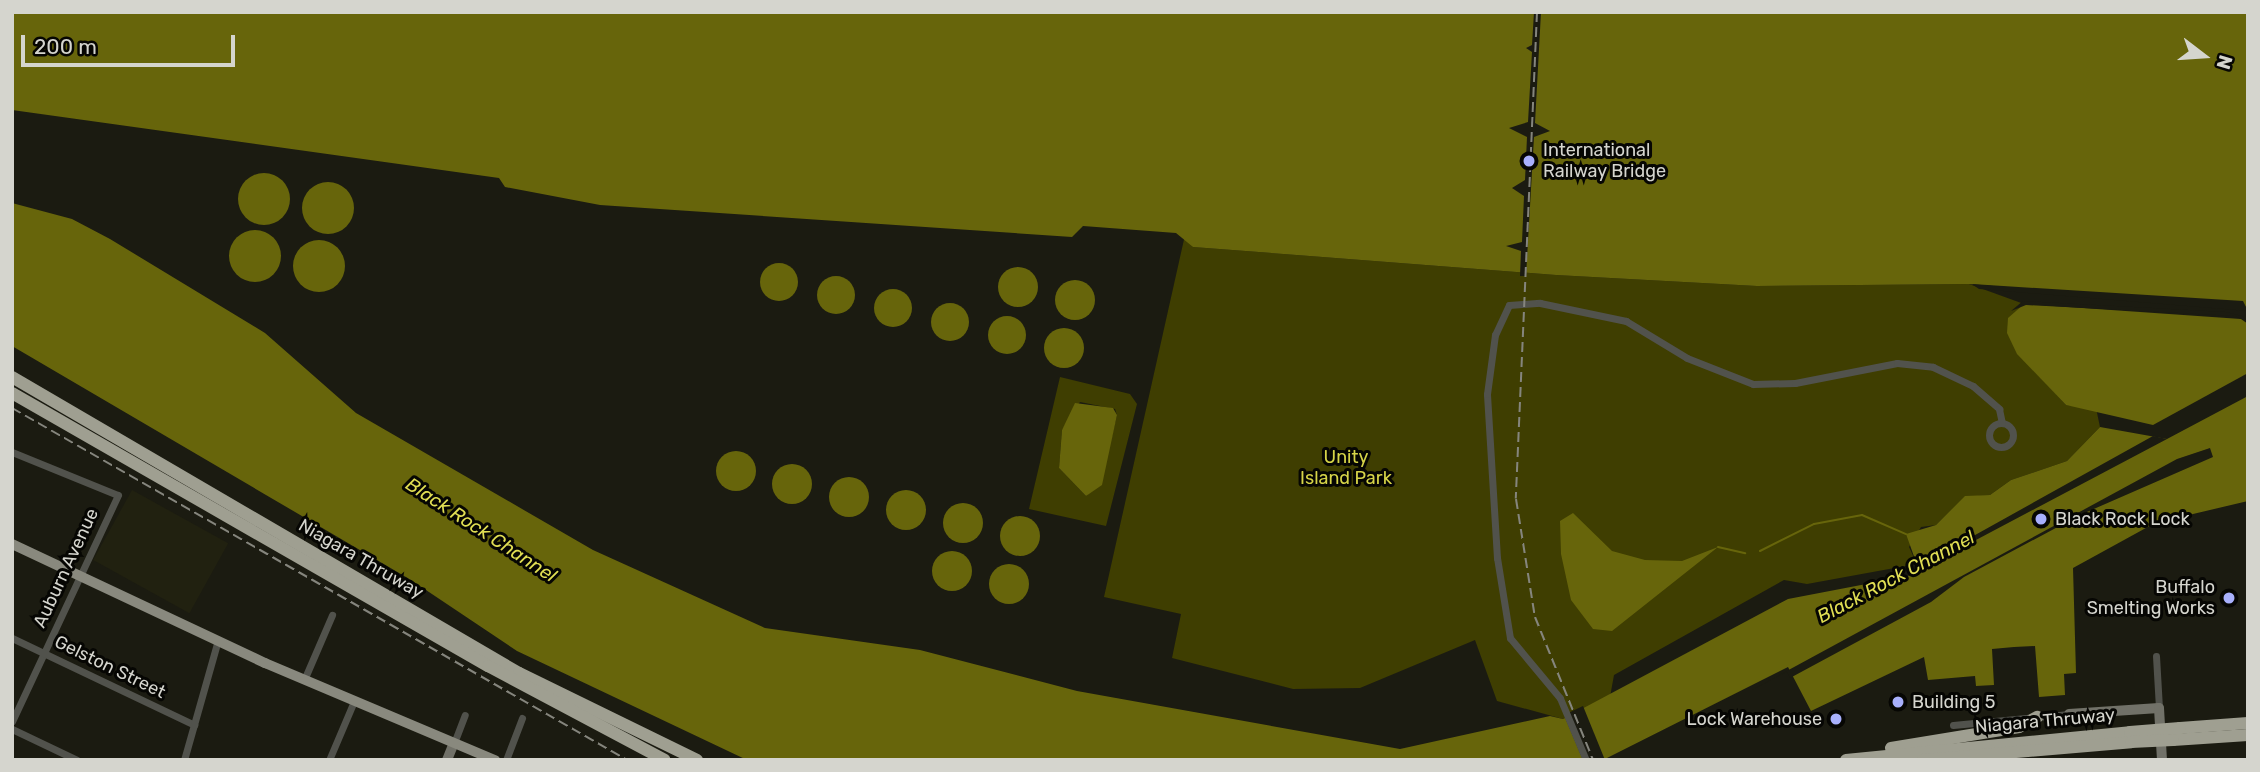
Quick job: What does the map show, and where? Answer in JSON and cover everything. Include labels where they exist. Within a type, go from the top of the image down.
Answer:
[{"type":"highway","name":"Niagara Thruway","points":[[12,377],[519,673],[697,760]]},
{"type":"highway","name":"Niagara Thruway","points":[[12,393],[500,673],[665,760]]},
{"type":"highway","points":[[1852,759],[1940,736],[2019,727],[2037,717]]},
{"type":"highway","name":"Niagara Thruway","points":[[2180,736],[2248,723]]},
{"type":"highway","name":"Niagara Thruway","points":[[1852,759],[2131,737],[2248,735]]},
{"type":"highway","points":[[2180,736],[2248,744]]},
{"type":"highway","name":"Niagara Thruway","points":[[1923,760],[2131,737]]},
{"type":"main road","points":[[12,544],[304,680],[495,760]]},
{"type":"main road","points":[[2070,714],[2159,708],[2162,760]]},
{"type":"main road","points":[[447,760],[454,743]]},
{"type":"street","points":[[1586,760],[1566,713],[1510,638],[1497,558],[1488,385],[1500,316],[1509,305],[1540,303],[1626,321],[1687,358],[1753,384],[1795,383],[1897,363],[1933,367],[1973,386],[1999,410],[2002,423]]},
{"type":"street","name":"Auburn Avenue","points":[[12,452],[118,495],[12,721]]},
{"type":"street","points":[[304,680],[332,615]]},
{"type":"street","name":"Gelston Street","points":[[12,638],[194,725]]},
{"type":"street","points":[[184,760],[218,640]]},
{"type":"street","points":[[2156,656],[2159,708]]},
{"type":"street","points":[[329,760],[354,701]]},
{"type":"street","points":[[1953,725],[2070,714]]},
{"type":"street","points":[[454,743],[465,715]]},
{"type":"street","points":[[506,760],[522,718]]},
{"type":"street","points":[[12,729],[77,760]]},
{"type":"shaded area","points":[[132,490],[228,543],[189,613],[93,560]]},
{"type":"green space","name":"Unity Island Park","points":[[1185,235],[1193,247],[1556,275],[1757,286],[1969,284],[2024,304],[2025,361],[2066,405],[2096,408],[2100,427],[2067,461],[2011,480],[1990,495],[1965,497],[1936,525],[1921,527],[1909,547],[1916,562],[1911,565],[1807,584],[1784,580],[1614,675],[1610,697],[1563,719],[1497,701],[1475,640],[1360,688],[1293,689],[1172,658],[1181,614],[1104,597]]},
{"type":"green space","points":[[1060,377],[1130,394],[1137,404],[1106,526],[1029,509]],"holes":[[[1080,402],[1115,409],[1117,415],[1101,482],[1086,496],[1059,468],[1062,430]]]},
{"type":"water","points":[[12,12],[2248,12],[2248,307],[1969,284],[1757,286],[1556,275],[1193,247],[1176,233],[1083,226],[1072,237],[600,205],[505,187],[499,178],[12,110]]},
{"type":"water","points":[[264,173],[274,175],[282,181],[288,189],[288,209],[282,217],[274,223],[264,225],[254,223],[246,217],[240,209],[238,199],[240,189],[246,181],[254,175]]},
{"type":"water","points":[[328,182],[338,184],[346,190],[352,198],[352,218],[346,226],[338,232],[328,234],[318,232],[310,226],[304,218],[302,208],[304,198],[310,190],[318,184]]},
{"type":"water","name":"Black Rock Channel","points":[[12,203],[72,219],[110,239],[265,333],[356,413],[593,550],[765,628],[920,650],[1077,691],[1400,749],[1550,716],[1563,719],[1788,599],[1908,576],[1916,562],[1906,534],[1936,525],[1965,496],[1990,495],[2011,480],[2067,461],[2100,427],[2167,439],[2248,396],[2248,501],[2155,523],[2073,568],[2076,673],[2064,674],[2065,695],[2039,697],[2035,646],[2014,647],[1992,649],[1994,685],[1976,686],[1975,676],[1928,680],[1924,657],[1811,711],[1788,667],[1603,760],[747,760],[517,651],[411,580],[12,346]]},
{"type":"water","points":[[255,230],[265,232],[273,238],[279,246],[279,266],[273,274],[265,280],[255,282],[245,280],[237,274],[231,266],[229,256],[231,246],[237,238],[245,232]]},
{"type":"water","points":[[319,240],[329,242],[337,248],[343,256],[343,276],[337,284],[329,290],[319,292],[309,290],[301,284],[295,276],[293,266],[295,256],[301,248],[309,242]]},
{"type":"water","points":[[779,263],[793,268],[798,282],[793,296],[779,301],[765,296],[760,282],[765,268]]},
{"type":"water","points":[[1018,267],[1032,273],[1038,287],[1032,301],[1018,307],[1004,301],[998,287],[1004,273]]},
{"type":"water","points":[[836,276],[850,281],[855,295],[850,309],[836,314],[822,309],[817,295],[822,281]]},
{"type":"water","points":[[1075,280],[1089,286],[1095,300],[1089,314],[1075,320],[1061,314],[1055,300],[1061,286]]},
{"type":"water","points":[[893,289],[907,294],[912,308],[907,322],[893,327],[879,322],[874,308],[879,294]]},
{"type":"water","points":[[950,303],[964,308],[969,322],[964,336],[950,341],[936,336],[931,322],[936,308]]},
{"type":"water","points":[[2024,304],[2241,319],[2248,324],[2248,373],[2153,425],[2066,405],[2017,354],[2007,333],[2008,318]]},
{"type":"water","points":[[1007,316],[1021,321],[1026,335],[1021,349],[1007,354],[993,349],[988,335],[993,321]]},
{"type":"water","points":[[1064,328],[1078,334],[1084,348],[1078,362],[1064,368],[1050,362],[1044,348],[1050,334]]},
{"type":"water","points":[[1075,403],[1113,408],[1117,415],[1102,485],[1086,496],[1059,468],[1062,430]]},
{"type":"water","points":[[736,451],[750,457],[756,471],[750,485],[736,491],[722,485],[716,471],[722,457]]},
{"type":"water","points":[[792,464],[806,470],[812,484],[806,498],[792,504],[778,498],[772,484],[778,470]]},
{"type":"water","points":[[849,477],[863,483],[869,497],[863,511],[849,517],[835,511],[829,497],[835,483]]},
{"type":"water","points":[[906,490],[920,496],[926,510],[920,524],[906,530],[892,524],[886,510],[892,496]]},
{"type":"water","points":[[963,503],[977,509],[983,523],[977,537],[963,543],[949,537],[943,523],[949,509]]},
{"type":"water","points":[[1573,513],[1612,551],[1645,560],[1682,561],[1718,547],[1612,631],[1593,629],[1571,600],[1561,554],[1560,521]]},
{"type":"water","points":[[1020,516],[1034,522],[1040,536],[1034,550],[1020,556],[1006,550],[1000,536],[1006,522]]},
{"type":"water","points":[[952,551],[966,557],[972,571],[966,585],[952,591],[938,585],[932,571],[938,557]]},
{"type":"water","points":[[1009,564],[1023,570],[1029,584],[1023,598],[1009,604],[995,598],[989,584],[995,570]]},
{"type":"pier","name":"International Railway Bridge","points":[[1534,12],[1541,12],[1535,123],[1550,131],[1534,137],[1526,276],[1520,276],[1521,251],[1506,246],[1522,242],[1524,196],[1512,188],[1525,180],[1527,137],[1509,128],[1528,122],[1532,52],[1526,48],[1532,45]]},
{"type":"pier","points":[[1972,284],[2243,301],[2248,311],[1979,289]]},
{"type":"pier","points":[[2023,301],[2226,312],[2242,316],[2248,322],[2235,316],[2026,305],[2011,311]]},
{"type":"pier","points":[[2153,436],[2167,439],[1908,576],[1911,565],[1930,554],[1950,549]]},
{"type":"pier","points":[[2210,448],[2213,457],[2080,515],[1964,577],[1931,602],[1790,678],[1787,672],[1750,691],[2177,459]]},
{"type":"pier","points":[[1583,706],[1605,760],[1583,760],[1564,715]]},
{"type":"waterway","points":[[1760,551],[1814,524],[1862,515],[1906,534]]},
{"type":"waterway","points":[[1718,547],[1745,553]]},
{"type":"railway","points":[[1537,12],[1516,499],[1535,617],[1593,760]]},
{"type":"railway","points":[[12,408],[627,760]]},
{"type":"place","name":"International Railway Bridge","points":[[1529,161]]},
{"type":"place","name":"Black Rock Lock","points":[[2041,519]]},
{"type":"place","name":"Buffalo Smelting Works","points":[[2229,598]]},
{"type":"place","name":"Building 5","points":[[1898,702]]},
{"type":"place","name":"Lock Warehouse","points":[[1836,719]]}]
